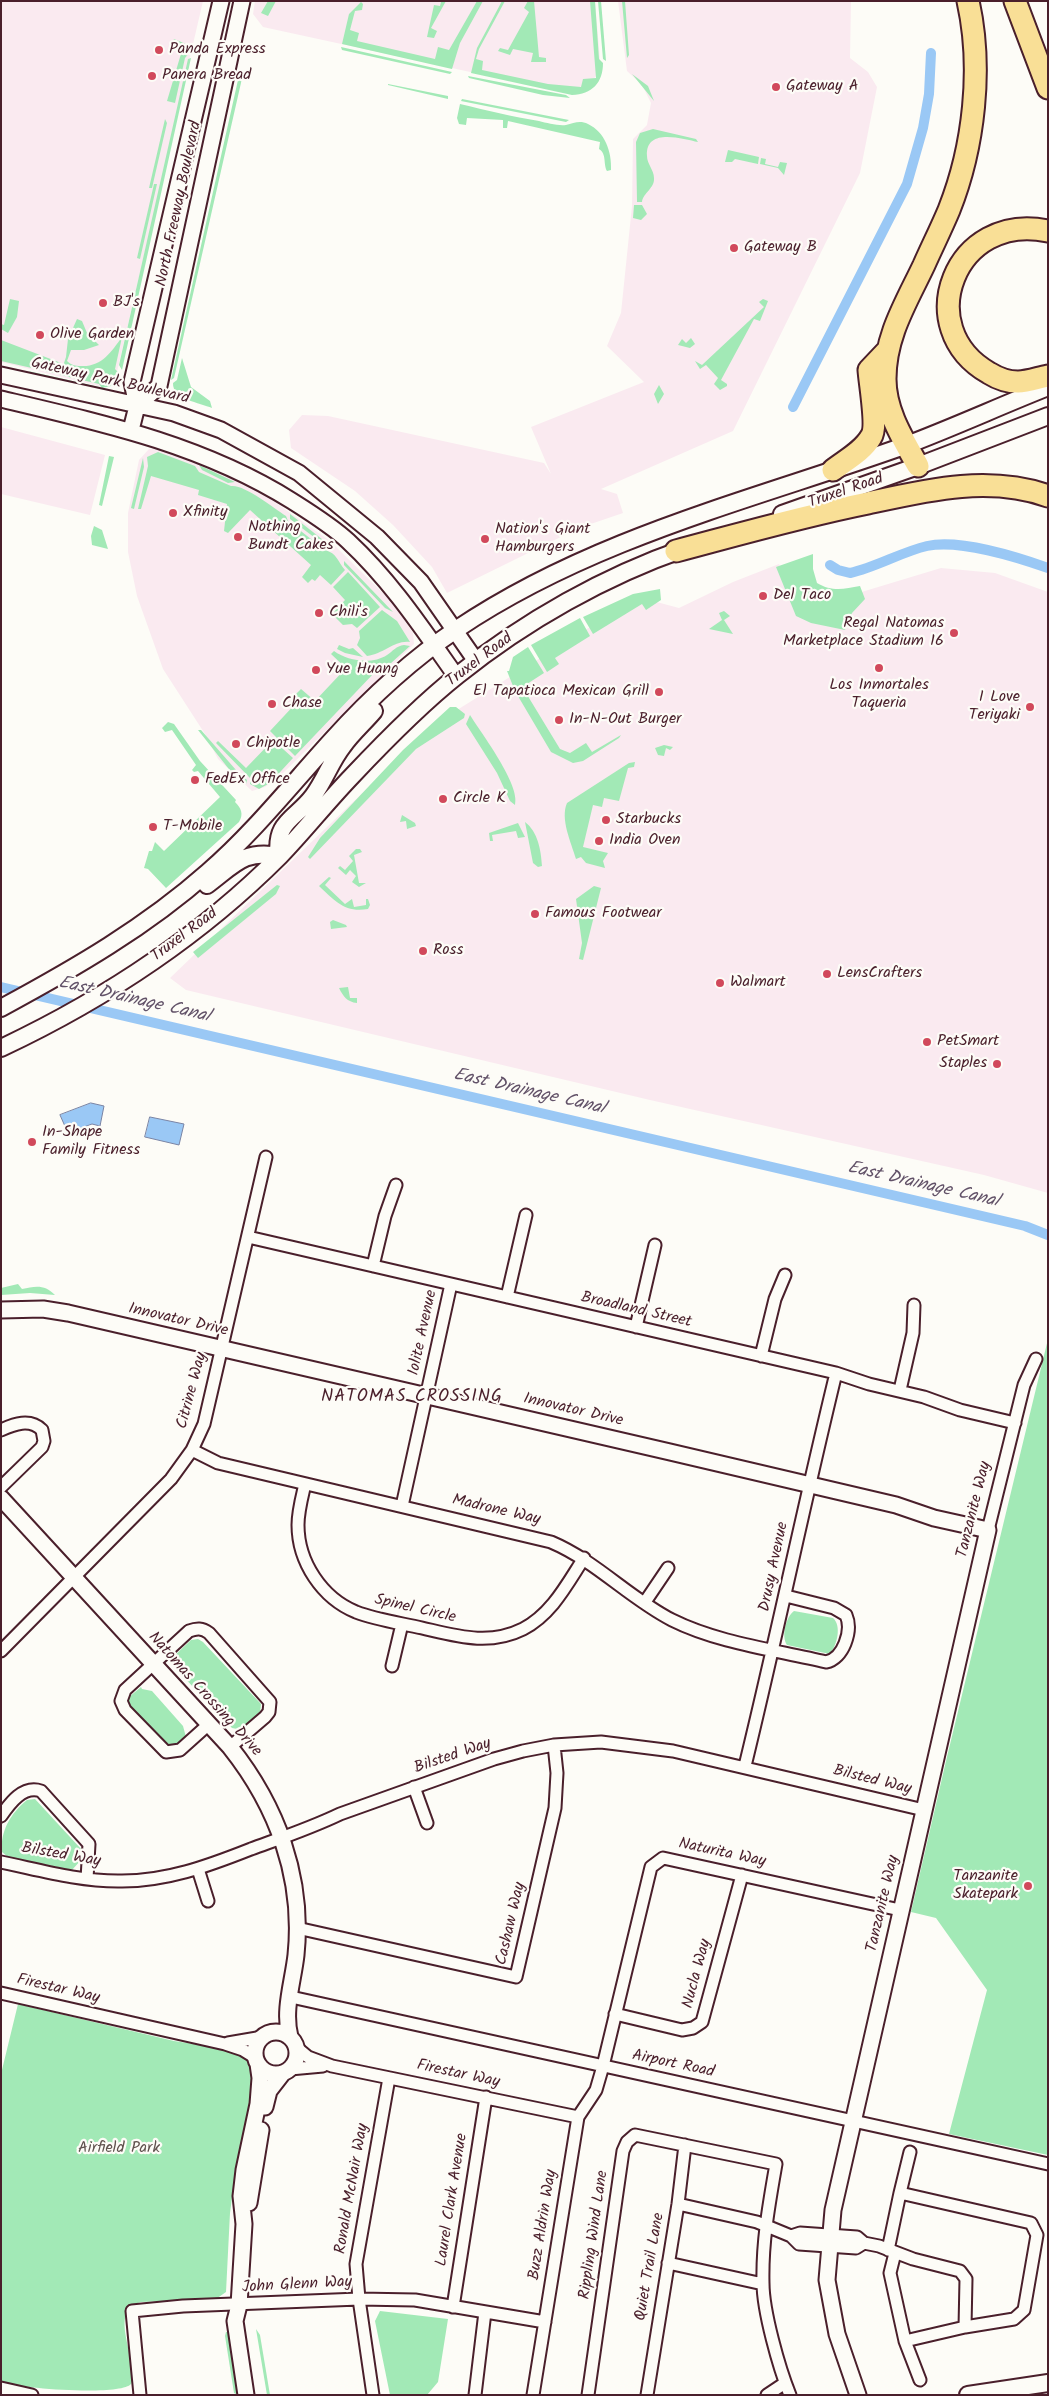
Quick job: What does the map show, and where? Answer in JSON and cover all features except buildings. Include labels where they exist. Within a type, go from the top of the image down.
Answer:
[{"type":"highway","points":[[918,466],[889,409],[885,380],[887,351],[895,322],[910,296],[949,209],[964,161],[973,110],[975,60],[968,1]]},
{"type":"highway","points":[[1015,1],[1048,88]]},
{"type":"highway","points":[[1048,231],[1033,228],[1012,229],[997,233],[981,242],[958,267],[950,287],[948,303],[949,318],[958,343],[967,356],[983,370],[993,376],[1018,382],[1048,376]]},
{"type":"highway","points":[[832,470],[860,450],[872,435],[874,424],[869,370],[887,351]]},
{"type":"highway","points":[[676,551],[816,513],[949,487],[994,486],[1048,496]]},
{"type":"main road","name":"Truxel Road","points":[[1,1008],[82,964],[120,940],[210,871],[267,814],[334,738],[399,674],[456,630],[493,606],[602,550],[906,445],[1048,387]]},
{"type":"main road","name":"Truxel Road","points":[[1,1048],[48,1026],[177,945],[280,856],[352,776],[456,676],[476,660],[569,601],[676,551],[918,466],[1048,416]]},
{"type":"main road","points":[[120,940],[138,936],[168,916],[240,860],[253,854],[262,853],[280,856],[278,844],[280,832],[289,818],[313,796],[343,745],[362,726],[412,664]]},
{"type":"main road","points":[[968,2395],[1048,2383]]},
{"type":"street","name":"North Freeway Boulevard","points":[[131,430],[137,406],[132,382],[221,1]]},
{"type":"street","name":"North Freeway Boulevard","points":[[137,406],[159,386],[242,1]]},
{"type":"street","name":"Gateway Park Boulevard","points":[[1,375],[174,413],[221,430],[299,474],[377,537],[421,582],[476,660]]},
{"type":"street","points":[[1,399],[131,430],[209,457],[268,486],[346,539],[391,585],[456,676]]},
{"type":"street","name":"Citrine Way","points":[[1,1651],[171,1479],[192,1450],[204,1424],[266,1157]]},
{"type":"street","points":[[373,1266],[384,1216],[396,1185]]},
{"type":"street","points":[[507,1297],[526,1215]]},
{"type":"street","name":"Broadland Street","points":[[248,1237],[836,1373],[869,1384],[900,1390],[960,1410],[1015,1423]]},
{"type":"street","points":[[636,1327],[655,1244]]},
{"type":"street","points":[[761,1356],[775,1299],[785,1275]]},
{"type":"street","name":"Iolite Avenue","points":[[402,1506],[428,1396],[451,1284]]},
{"type":"street","points":[[900,1390],[913,1333],[914,1305]]},
{"type":"street","name":"Innovator Drive","points":[[1,1310],[56,1310],[809,1484],[988,1530]]},
{"type":"street","name":"Tanzanite Way","points":[[858,2395],[837,2334],[827,2280],[832,2210],[988,1530],[1024,1385],[1036,1359]]},
{"type":"street","name":"Drusy Avenue","points":[[745,1766],[774,1649],[809,1484],[836,1373]]},
{"type":"street","points":[[1,1430],[14,1424],[34,1424],[42,1430],[44,1441],[42,1447],[1,1487]]},
{"type":"street","name":"Madrone Way","points":[[192,1450],[218,1463],[533,1536],[551,1542],[584,1558],[670,1619],[691,1629],[713,1636],[826,1662],[838,1657],[848,1624],[846,1615],[841,1610],[786,1596]]},
{"type":"street","name":"Spinel Circle","points":[[305,1484],[298,1513],[299,1539],[309,1568],[318,1582],[339,1603],[354,1611],[402,1624],[465,1638],[495,1638],[511,1634],[535,1622],[547,1611],[584,1558]]},
{"type":"street","name":"Natomas Crossing Drive","points":[[1,1498],[230,1747],[260,1788],[282,1838],[294,1887],[297,1928],[296,1954],[287,2021],[293,2042]]},
{"type":"street","points":[[645,1602],[668,1568]]},
{"type":"street","points":[[392,1666],[402,1624]]},
{"type":"street","points":[[209,1724],[180,1750],[166,1752],[125,1710],[121,1701],[125,1690],[189,1631],[198,1628],[209,1633],[267,1697],[270,1707],[265,1717],[230,1747]]},
{"type":"street","name":"Bilsted Way","points":[[1,1862],[87,1879],[148,1880],[198,1869],[414,1787],[494,1759],[554,1745],[601,1742],[637,1745],[745,1766],[924,1810]]},
{"type":"street","name":"Cashaw Way","points":[[297,1928],[516,1977],[555,1808],[557,1773],[554,1745]]},
{"type":"street","points":[[414,1787],[427,1824]]},
{"type":"street","points":[[1,1816],[23,1792],[29,1789],[40,1791],[89,1844],[87,1879]]},
{"type":"street","name":"Naturita Way","points":[[603,2066],[651,1867],[663,1858],[900,1910]]},
{"type":"street","points":[[198,1869],[208,1901]]},
{"type":"street","name":"Nucla Way","points":[[615,2014],[682,2030],[693,2028],[702,2022],[742,1875]]},
{"type":"street","name":"Natomas Crossing Drive","points":[[266,2035],[279,2022],[286,1996],[291,1992]]},
{"type":"street","name":"Airport Road","points":[[291,1992],[603,2066],[1048,2164]]},
{"type":"street","name":"Firestar Way","points":[[1,1993],[225,2044],[243,2050],[257,2061]]},
{"type":"street","points":[[244,2224],[259,2154],[266,2101],[272,2085],[287,2071],[297,2056],[293,2042],[277,2033],[266,2035],[256,2045],[260,2078],[258,2104],[244,2170],[241,2196],[244,2224],[240,2305],[235,2320],[246,2395]]},
{"type":"street","name":"Firestar Way","points":[[225,2044],[266,2035]]},
{"type":"street","name":"Firestar Way","points":[[293,2042],[308,2056],[332,2066],[578,2117]]},
{"type":"street","points":[[257,2061],[269,2073],[287,2071]]},
{"type":"street","name":"Firestar Way","points":[[287,2071],[302,2066],[332,2066]]},
{"type":"street","name":"Buzz Aldrin Way","points":[[533,2395],[578,2117],[596,2090],[603,2066]]},
{"type":"street","name":"Ronald McNair Way","points":[[373,2395],[358,2300],[356,2264],[389,2078]]},
{"type":"street","name":"Laurel Clark Avenue","points":[[453,2307],[486,2098]]},
{"type":"street","name":"Rippling Wind Lane","points":[[588,2395],[623,2151],[627,2142],[635,2135],[685,2145]]},
{"type":"street","points":[[685,2145],[776,2164],[765,2226],[763,2284],[785,2384],[790,2395]]},
{"type":"street","name":"Quiet Trail Lane","points":[[647,2395],[678,2204],[685,2145]]},
{"type":"street","points":[[910,2152],[900,2193],[891,2251],[890,2273],[905,2341],[920,2380]]},
{"type":"street","points":[[900,2193],[1031,2223],[1037,2235],[1024,2310],[1014,2319],[965,2327],[905,2341]]},
{"type":"street","points":[[678,2204],[765,2226],[791,2236],[800,2233],[830,2240],[857,2237],[864,2243],[960,2271],[966,2279],[965,2327]]},
{"type":"street","points":[[668,2263],[763,2284]]},
{"type":"street","name":"John Glenn Way","points":[[140,2395],[132,2311],[184,2306],[415,2300],[545,2322]]},
{"type":"street","points":[[240,2305],[255,2395]]},
{"type":"street","points":[[475,2395],[485,2312]]},
{"type":"street","points":[[767,2395],[785,2384]]},
{"type":"street","points":[[1,2388],[32,2395]]},
{"type":"shaded area","points":[[1,1],[203,1],[117,372],[102,387],[1,362]]},
{"type":"shaded area","points":[[255,1],[595,1],[601,71],[584,89],[567,93],[263,27],[253,14]]},
{"type":"shaded area","points":[[618,1],[851,1],[850,58],[868,72],[877,87],[860,173],[733,431],[601,489],[617,494],[623,513],[579,528],[447,593],[432,567],[393,525],[355,491],[291,448],[289,430],[302,415],[328,416],[544,463],[551,474],[531,427],[644,382],[607,346],[621,313],[632,206],[633,139],[647,125],[651,103],[642,85],[627,71]]},
{"type":"shaded area","points":[[1,427],[105,455],[90,515],[1,494]]},
{"type":"shaded area","points":[[157,448],[199,463],[262,493],[330,541],[392,602],[413,633],[414,644],[277,779],[265,787],[252,791],[218,759],[205,734],[163,669],[137,596],[128,552],[128,513],[139,460],[149,449]]},
{"type":"shaded area","points":[[779,564],[798,616],[855,594],[941,568],[995,573],[1048,592],[1048,1193],[984,1175],[650,1100],[186,990],[170,978],[433,725],[638,597],[679,608],[733,582]]},
{"type":"green space","points":[[268,1],[276,1],[268,16],[261,13]]},
{"type":"green space","points":[[446,1],[431,28],[437,31],[434,38],[427,37],[434,5],[440,6],[441,2]]},
{"type":"green space","points":[[477,1],[483,1],[460,43],[452,69],[342,44],[349,14],[361,2],[363,4],[362,10],[355,11],[350,30],[359,33],[357,41],[435,59],[438,47],[449,50]]},
{"type":"green space","points":[[502,1],[505,1],[479,49],[476,59],[483,61],[482,70],[548,84],[581,87],[583,79],[596,78],[590,1],[595,1],[599,59],[603,63],[601,76],[595,86],[591,90],[572,95],[471,73],[477,48]]},
{"type":"green space","points":[[528,1],[534,1],[539,57],[546,58],[546,62],[531,62],[533,53],[513,49],[510,55],[498,51],[500,48],[508,50],[529,12],[524,8]]},
{"type":"green space","points":[[598,1],[601,1],[606,61],[603,59]]},
{"type":"green space","points":[[622,1],[625,1],[629,55],[627,58]]},
{"type":"green space","points":[[174,39],[186,44],[190,52],[185,58],[175,103],[167,101],[183,47],[172,44]]},
{"type":"green space","points":[[341,47],[452,72],[450,74],[342,50]]},
{"type":"green space","points":[[191,58],[122,370],[119,365],[188,59]]},
{"type":"green space","points":[[240,71],[243,74],[174,378],[171,380]]},
{"type":"green space","points":[[632,74],[648,86],[654,101]]},
{"type":"green space","points":[[468,76],[566,95],[570,98],[543,95],[469,78]]},
{"type":"green space","points":[[388,85],[448,96],[448,99]]},
{"type":"green space","points":[[462,99],[569,120],[566,122],[461,101]]},
{"type":"green space","points":[[460,104],[556,125],[580,122],[588,124],[599,132],[606,143],[609,150],[611,170],[607,171],[604,156],[599,149],[600,142],[508,121],[507,128],[503,128],[503,120],[467,118],[466,125],[459,124],[457,118]]},
{"type":"green space","points":[[165,119],[167,123],[152,188],[149,188]]},
{"type":"green space","points":[[653,129],[696,139],[698,142],[675,137],[658,138],[652,141],[648,147],[647,156],[654,175],[654,182],[642,202],[637,202],[636,142],[640,133]]},
{"type":"green space","points":[[728,150],[759,157],[758,164],[735,159],[732,162],[725,162]]},
{"type":"green space","points":[[761,158],[766,159],[765,164],[778,167],[780,162],[787,163],[784,175],[778,168],[760,164]]},
{"type":"green space","points":[[154,184],[157,184],[140,259],[137,258]]},
{"type":"green space","points":[[634,205],[642,205],[647,214],[641,220],[633,218]]},
{"type":"green space","points":[[10,299],[19,301],[17,317],[8,333],[1,329],[1,324],[4,325]]},
{"type":"green space","points":[[763,299],[768,301],[760,321],[754,319],[721,380],[727,386],[720,390],[714,384],[718,378],[706,365],[700,369],[695,361],[702,365],[764,307],[759,302]]},
{"type":"green space","points":[[77,319],[82,321],[87,333],[99,345],[84,350],[71,350],[67,361],[73,365],[88,366],[95,364],[110,353],[122,337],[115,369],[118,372],[111,386],[102,388],[99,384],[60,375],[66,357],[68,339]]},
{"type":"green space","points":[[691,338],[695,344],[690,348],[678,345],[682,339],[686,343]]},
{"type":"green space","points":[[1,340],[61,363],[58,374],[1,361]]},
{"type":"green space","points":[[182,358],[191,387],[210,401],[212,408],[182,397],[174,388],[173,383],[177,380]]},
{"type":"green space","points":[[28,371],[99,387],[100,389],[40,377]]},
{"type":"green space","points":[[659,385],[664,394],[658,404],[654,394]]},
{"type":"green space","points":[[158,452],[195,466],[199,472],[231,486],[237,486],[259,497],[286,516],[288,521],[325,550],[332,553],[345,570],[331,585],[320,575],[315,581],[312,579],[308,583],[302,577],[311,565],[250,510],[228,533],[224,531],[227,504],[198,495],[199,490],[151,476],[141,509],[138,509],[148,466],[147,457]]},
{"type":"green space","points":[[109,456],[114,457],[102,506],[99,505]]},
{"type":"green space","points":[[143,458],[144,467],[134,509],[131,508]]},
{"type":"green space","points":[[199,465],[235,482],[228,483],[202,470]]},
{"type":"green space","points":[[290,514],[332,547],[327,547],[290,519]]},
{"type":"green space","points":[[94,526],[102,530],[108,549],[92,545],[91,536]]},
{"type":"green space","points":[[813,554],[813,569],[817,583],[833,589],[860,586],[865,599],[852,613],[845,630],[811,623],[796,616],[776,567]]},
{"type":"green space","points":[[344,561],[393,612],[385,608],[344,565]]},
{"type":"green space","points":[[348,572],[380,607],[357,628],[352,624],[343,625],[332,614],[345,600],[333,587]]},
{"type":"green space","points":[[660,589],[661,600],[646,610],[642,604],[593,634],[583,617],[633,594]]},
{"type":"green space","points":[[382,610],[397,621],[410,642],[399,643],[379,653],[367,656],[357,645],[360,638],[359,631]]},
{"type":"green space","points":[[724,611],[730,616],[724,620],[733,634],[709,629],[722,620],[719,613]]},
{"type":"green space","points":[[580,618],[590,636],[555,658],[559,664],[547,672],[531,645]]},
{"type":"green space","points":[[339,645],[349,649],[353,648],[363,657],[337,649]]},
{"type":"green space","points":[[404,645],[410,646],[390,664],[375,672],[295,756],[270,731],[298,701],[293,697],[301,689],[315,701],[346,668],[331,654],[334,651],[346,657],[367,661],[381,658]]},
{"type":"green space","points":[[528,647],[544,673],[527,684],[526,693],[560,749],[570,753],[586,743],[592,752],[621,735],[619,738],[583,761],[573,763],[551,752],[515,691],[507,671],[509,671],[513,657]]},
{"type":"green space","points":[[450,707],[456,707],[465,714],[464,718],[416,749],[310,859],[308,857],[320,838],[403,750]]},
{"type":"green space","points":[[470,715],[506,772],[515,796],[515,805],[510,801],[497,773],[466,724]]},
{"type":"green space","points":[[168,722],[174,724],[200,761],[236,800],[235,802],[242,814],[239,822],[166,888],[148,869],[144,868],[149,851],[152,851],[155,842],[164,851],[220,797],[198,771],[194,772],[192,770],[196,765],[172,730],[165,732],[162,728]]},
{"type":"green space","points":[[198,730],[201,730],[247,780],[246,784],[232,773]]},
{"type":"green space","points":[[273,740],[293,758],[270,783],[259,789],[250,784],[250,778],[216,743],[218,741],[246,768]]},
{"type":"green space","points":[[664,745],[673,747],[670,750],[666,748],[664,756],[658,755],[655,748]]},
{"type":"green space","points":[[635,762],[634,767],[628,768],[619,801],[604,798],[602,807],[593,805],[583,847],[608,853],[603,861],[605,868],[586,863],[581,857],[576,859],[565,823],[567,803],[629,763]]},
{"type":"green space","points":[[402,815],[415,823],[416,826],[407,829],[406,821],[400,822]]},
{"type":"green space","points":[[525,822],[536,836],[540,848],[542,866],[538,867],[533,863]]},
{"type":"green space","points":[[518,823],[525,837],[518,838],[516,831],[492,835],[493,841],[490,841],[489,833]]},
{"type":"green space","points":[[356,849],[360,849],[362,852],[354,855],[359,883],[366,883],[359,887],[352,882],[356,876],[350,870],[346,875],[338,868],[340,866],[345,870],[353,861],[349,856]]},
{"type":"green space","points":[[329,877],[331,878],[325,885],[345,904],[352,899],[354,907],[366,905],[366,899],[368,899],[370,905],[368,909],[353,909],[335,901],[319,886]]},
{"type":"green space","points":[[277,885],[280,886],[276,894],[198,958],[193,952]]},
{"type":"green space","points":[[594,886],[601,888],[583,960],[579,959],[582,943],[576,899]]},
{"type":"green space","points":[[333,920],[347,927],[331,929],[330,922]]},
{"type":"green space","points":[[348,987],[350,998],[357,998],[357,1003],[346,998],[339,988]]},
{"type":"green space","points":[[18,1284],[22,1289],[44,1287],[55,1295],[30,1293],[1,1295],[1,1288]]},
{"type":"green space","points":[[1048,1339],[1048,2155],[949,2134],[987,1990],[936,1918],[911,1912]]},
{"type":"green space","points":[[794,1611],[833,1618],[836,1621],[838,1636],[830,1654],[787,1645],[784,1637],[785,1627]]},
{"type":"green space","points":[[198,1639],[203,1642],[261,1704],[260,1714],[242,1730],[232,1728],[174,1665],[176,1658],[173,1657],[191,1640]]},
{"type":"green space","points":[[141,1687],[142,1689],[152,1691],[183,1726],[186,1737],[176,1747],[168,1749],[127,1704],[129,1697]]},
{"type":"green space","points":[[35,1799],[82,1850],[81,1860],[72,1870],[8,1857],[2,1852],[3,1837],[8,1823],[27,1800]]},
{"type":"green space","name":"Airfield Park","points":[[18,2004],[174,2041],[234,2050],[251,2060],[257,2080],[235,2175],[230,2213],[226,2292],[216,2299],[141,2302],[131,2307],[126,2315],[125,2326],[133,2375],[131,2384],[123,2388],[109,2390],[49,2389],[1,2382],[1,2074]]},
{"type":"green space","points":[[380,2311],[448,2319],[438,2382],[427,2395],[390,2395],[375,2321]]},
{"type":"green space","points":[[256,2329],[260,2335],[270,2395],[267,2395]]},
{"type":"green space","points":[[226,2332],[228,2332],[238,2395],[234,2393],[225,2336]]},
{"type":"water","points":[[91,1103],[104,1106],[100,1126],[92,1124],[68,1133],[60,1115]]},
{"type":"water","points":[[150,1117],[184,1124],[179,1145],[145,1137]]},
{"type":"waterway","points":[[793,407],[907,184],[923,128],[929,94],[931,53]]},
{"type":"waterway","points":[[830,565],[838,570],[850,573],[917,549],[940,544],[988,550],[1048,568]]},
{"type":"waterway","name":"East Drainage Canal","points":[[1,987],[1025,1226],[1048,1235]]},
{"type":"place","name":"Panda Express","points":[[159,50]]},
{"type":"place","name":"Panera Bread","points":[[152,76]]},
{"type":"place","name":"Gateway A","points":[[776,87]]},
{"type":"place","name":"Gateway B","points":[[734,248]]},
{"type":"place","name":"BJ's","points":[[103,303]]},
{"type":"place","name":"Olive Garden","points":[[40,335]]},
{"type":"place","name":"Xfinity","points":[[173,513]]},
{"type":"place","name":"Nothing Bundt Cakes","points":[[238,537]]},
{"type":"place","name":"Nation's Giant Hamburgers","points":[[485,539]]},
{"type":"place","name":"Del Taco","points":[[763,596]]},
{"type":"place","name":"Chili's","points":[[319,613]]},
{"type":"place","name":"Regal Natomas Marketplace Stadium 16","points":[[954,633]]},
{"type":"place","name":"Los Inmortales Taqueria","points":[[879,668]]},
{"type":"place","name":"Yue Huang","points":[[316,670]]},
{"type":"place","name":"El Tapatioca Mexican Grill","points":[[659,692]]},
{"type":"place","name":"Chase","points":[[272,704]]},
{"type":"place","name":"I Love Teriyaki","points":[[1030,707]]},
{"type":"place","name":"In-N-Out Burger","points":[[559,720]]},
{"type":"place","name":"Chipotle","points":[[236,744]]},
{"type":"place","name":"FedEx Office","points":[[195,780]]},
{"type":"place","name":"Circle K","points":[[443,799]]},
{"type":"place","name":"Starbucks","points":[[606,820]]},
{"type":"place","name":"T-Mobile","points":[[153,827]]},
{"type":"place","name":"India Oven","points":[[599,841]]},
{"type":"place","name":"Famous Footwear","points":[[535,914]]},
{"type":"place","name":"Ross","points":[[423,951]]},
{"type":"place","name":"LensCrafters","points":[[827,974]]},
{"type":"place","name":"Walmart","points":[[720,983]]},
{"type":"place","name":"PetSmart","points":[[927,1042]]},
{"type":"place","name":"Staples","points":[[997,1064]]},
{"type":"place","name":"In-Shape Family Fitness","points":[[32,1142]]},
{"type":"place","name":"Tanzanite Skatepark","points":[[1028,1886]]},
{"type":"district","name":"NATOMAS CROSSING","points":[[412,1398]]}]
